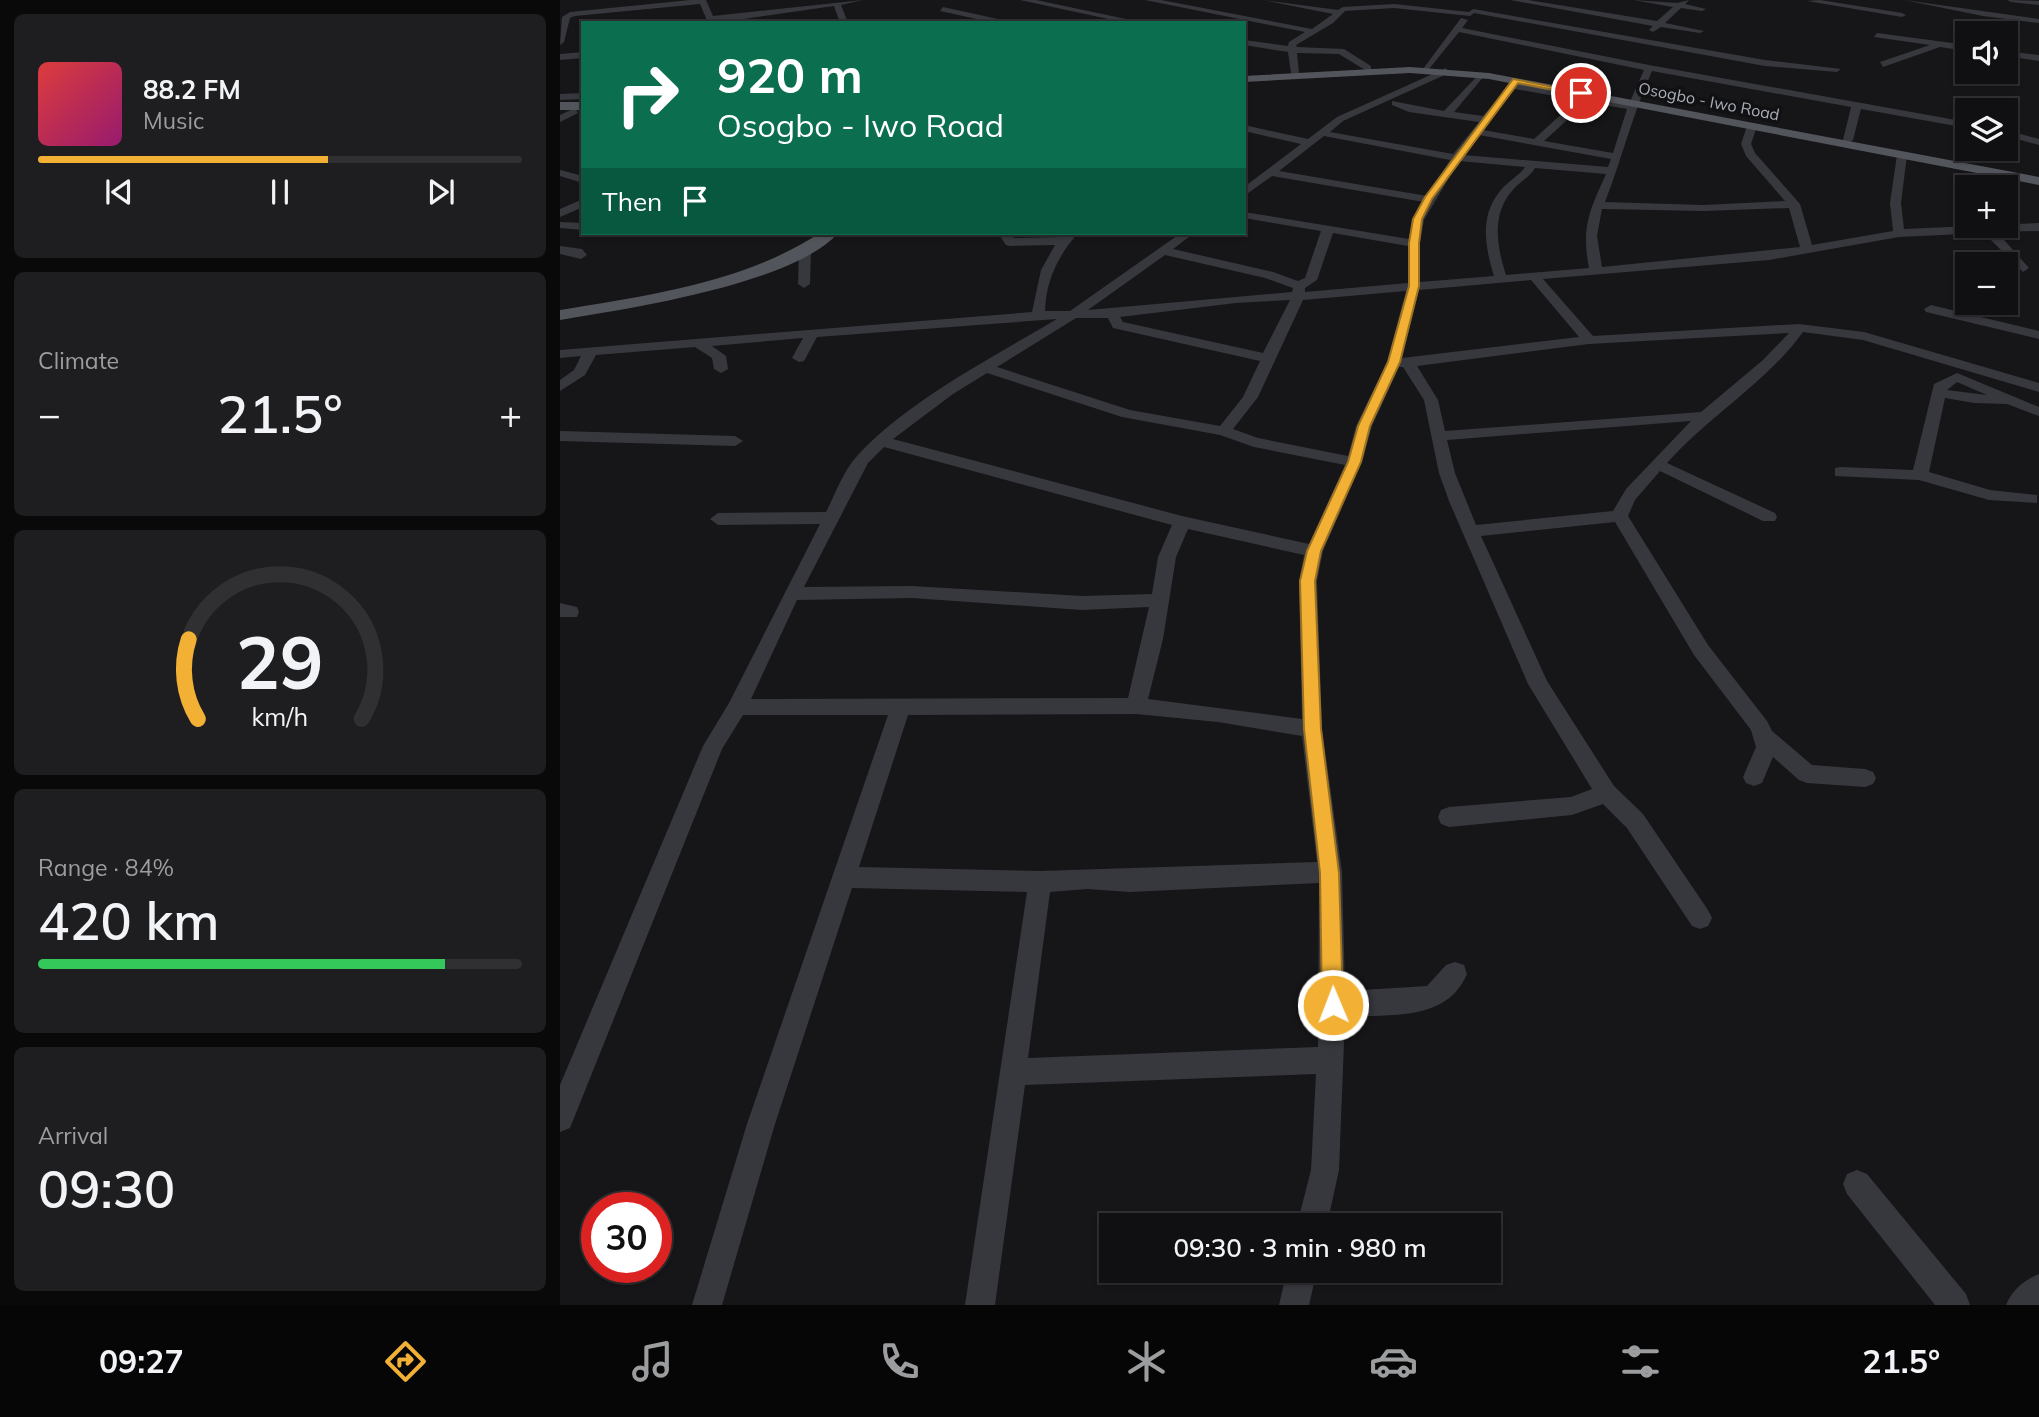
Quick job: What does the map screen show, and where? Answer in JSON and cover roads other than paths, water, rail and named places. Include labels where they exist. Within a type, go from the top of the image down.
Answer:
[{"type":"main road","name":"Osogbo - Iwo Road","points":[[1246,77],[1368,68],[1426,67],[1491,73],[1633,103],[2039,179]]},
{"type":"main road","name":"Osogbo - Iwo Road","points":[[1246,77],[1376,71],[1446,71],[1481,75],[1848,140],[2039,179]]},
{"type":"main road","points":[[560,109],[580,110]]},
{"type":"main road","points":[[560,316],[698,287],[740,275],[805,250],[827,235]]},
{"type":"street","points":[[611,10],[613,0]]},
{"type":"street","points":[[564,38],[566,17],[611,10],[703,1],[712,21],[788,4],[859,0]]},
{"type":"street","points":[[1024,0],[1130,21]]},
{"type":"street","points":[[1149,0],[1311,31]]},
{"type":"street","points":[[1268,0],[1337,12],[1349,7],[1382,2],[1394,6],[1471,12],[1641,42],[1795,74],[1837,69]]},
{"type":"street","points":[[1426,67],[1456,29],[1484,0]]},
{"type":"street","points":[[1514,0],[1700,31]]},
{"type":"street","points":[[1637,0],[1702,9]]},
{"type":"street","points":[[1620,62],[1685,0]]},
{"type":"street","points":[[1811,1],[1897,16],[1893,9],[1901,0]]},
{"type":"street","points":[[1908,0],[2039,21]]},
{"type":"street","points":[[1966,11],[1970,0]]},
{"type":"street","points":[[2011,0],[2039,3]]},
{"type":"street","points":[[837,3],[841,21]]},
{"type":"street","points":[[1205,10],[1214,5]]},
{"type":"street","points":[[943,9],[995,21]]},
{"type":"street","points":[[1295,73],[1290,49],[1292,44],[1330,21],[1338,15],[1337,12]]},
{"type":"street","points":[[1114,21],[1119,19]]},
{"type":"street","points":[[1456,29],[1649,68],[1955,123]]},
{"type":"street","points":[[1877,35],[1955,46]]},
{"type":"street","points":[[1246,41],[1290,49],[1341,51],[1368,68]]},
{"type":"street","points":[[1883,64],[1909,57],[1938,44]]},
{"type":"street","points":[[560,57],[581,55]]},
{"type":"street","points":[[2018,56],[2039,58]]},
{"type":"street","points":[[1596,270],[1590,227],[1596,205],[1618,158],[1633,103],[1649,68]]},
{"type":"street","points":[[1246,192],[1340,119],[1446,71]]},
{"type":"street","points":[[1791,92],[1795,74]]},
{"type":"street","points":[[1447,114],[1481,75]]},
{"type":"street","points":[[1315,1213],[1325,1170],[1333,1005],[1329,873],[1312,729],[1308,581],[1314,551],[1354,462],[1364,426],[1401,362],[1414,286],[1414,243],[1418,219],[1456,158],[1515,83],[1584,99],[1633,103]]},
{"type":"street","points":[[560,97],[581,96]]},
{"type":"street","points":[[1537,142],[1584,99]]},
{"type":"street","points":[[1395,103],[1409,109],[1447,114],[1537,142],[1618,158]]},
{"type":"street","points":[[1848,140],[1857,104]]},
{"type":"street","points":[[560,118],[580,110]]},
{"type":"street","points":[[1752,126],[1746,144],[1749,154],[1759,169],[1794,204],[1807,250]]},
{"type":"street","points":[[1246,128],[1307,142]]},
{"type":"street","points":[[1321,132],[1456,158],[1533,162],[1612,171]]},
{"type":"street","points":[[2018,136],[2039,142]]},
{"type":"street","points":[[1899,233],[1895,217],[1896,185],[1902,155]]},
{"type":"street","points":[[1501,277],[1493,255],[1492,213],[1511,185],[1526,177],[1533,162]]},
{"type":"street","points":[[560,173],[581,179]]},
{"type":"street","points":[[1271,173],[1428,199]]},
{"type":"street","points":[[560,214],[581,203]]},
{"type":"street","points":[[1596,205],[1704,208],[1794,204]]},
{"type":"street","points":[[1246,215],[1414,243]]},
{"type":"street","points":[[560,225],[581,227]]},
{"type":"street","points":[[2018,228],[2039,227]]},
{"type":"street","points":[[1223,431],[1237,419],[1270,359],[1278,333],[1299,291],[1311,280],[1328,229]]},
{"type":"street","points":[[560,354],[1038,315],[1112,314],[1299,291],[1414,286],[1807,250],[1899,233],[1955,230]]},
{"type":"street","points":[[1005,235],[1010,242],[1060,241],[1069,235]]},
{"type":"street","points":[[560,1118],[713,746],[737,708],[790,594],[861,461],[881,441],[948,391],[1074,314],[1185,235]]},
{"type":"street","points":[[1995,238],[2023,268]]},
{"type":"street","points":[[1038,315],[1040,295],[1060,241]]},
{"type":"street","points":[[560,250],[578,252],[581,255]]},
{"type":"street","points":[[804,284],[805,250]]},
{"type":"street","points":[[1164,251],[1269,275],[1299,291]]},
{"type":"street","points":[[1534,276],[1589,340]]},
{"type":"street","points":[[1931,310],[2039,335]]},
{"type":"street","points":[[1112,314],[1118,325],[1144,333],[1270,359]]},
{"type":"street","points":[[1401,362],[1589,340],[1798,328],[1864,336],[1959,370],[2039,388]]},
{"type":"street","points":[[1620,516],[1626,499],[1657,464],[1704,416],[1765,368],[1787,346],[1798,328]]},
{"type":"street","points":[[799,358],[812,334]]},
{"type":"street","points":[[699,344],[719,356],[721,369]]},
{"type":"street","points":[[560,387],[580,372],[591,351]]},
{"type":"street","points":[[1401,362],[1431,400],[1447,473],[1538,684],[1606,793],[1635,821],[1700,918]]},
{"type":"street","points":[[986,368],[1127,414],[1223,431],[1254,442],[1354,462]]},
{"type":"street","points":[[1920,475],[1941,384],[1959,370]]},
{"type":"street","points":[[1959,370],[2039,412]]},
{"type":"street","points":[[1959,370],[1974,399]]},
{"type":"street","points":[[1939,393],[1974,399],[2010,399]]},
{"type":"street","points":[[1439,436],[1659,416],[1704,416]]},
{"type":"street","points":[[560,436],[735,441]]},
{"type":"street","points":[[881,441],[1182,522],[1314,551]]},
{"type":"street","points":[[1657,464],[1769,517]]},
{"type":"street","points":[[1841,472],[1920,475],[1989,495],[2031,499]]},
{"type":"street","points":[[1470,531],[1620,516]]},
{"type":"street","points":[[1620,516],[1694,639],[1760,727],[1766,747],[1754,777]]},
{"type":"street","points":[[718,519],[830,519]]},
{"type":"street","points":[[1136,706],[1153,639],[1167,556],[1182,522]]},
{"type":"street","points":[[790,594],[912,592],[1082,603],[1158,600]]},
{"type":"street","points":[[737,708],[1136,706],[1218,714],[1312,729]]},
{"type":"street","points":[[707,1305],[761,1124],[900,709]]},
{"type":"street","points":[[1765,737],[1807,774],[1865,778]]},
{"type":"street","points":[[1449,817],[1572,806],[1606,793]]},
{"type":"street","points":[[845,877],[1040,882],[1087,878],[1130,881],[1329,873]]},
{"type":"street","points":[[980,1305],[1040,882]]},
{"type":"street","points":[[1333,1005],[1429,998],[1442,991],[1455,974]]},
{"type":"street","points":[[1015,1072],[1332,1060]]},
{"type":"street","points":[[1857,1184],[1955,1305]]},
{"type":"street","points":[[1294,1305],[1298,1283]]},
{"type":"street","points":[[2021,1305],[2039,1289]]}]
